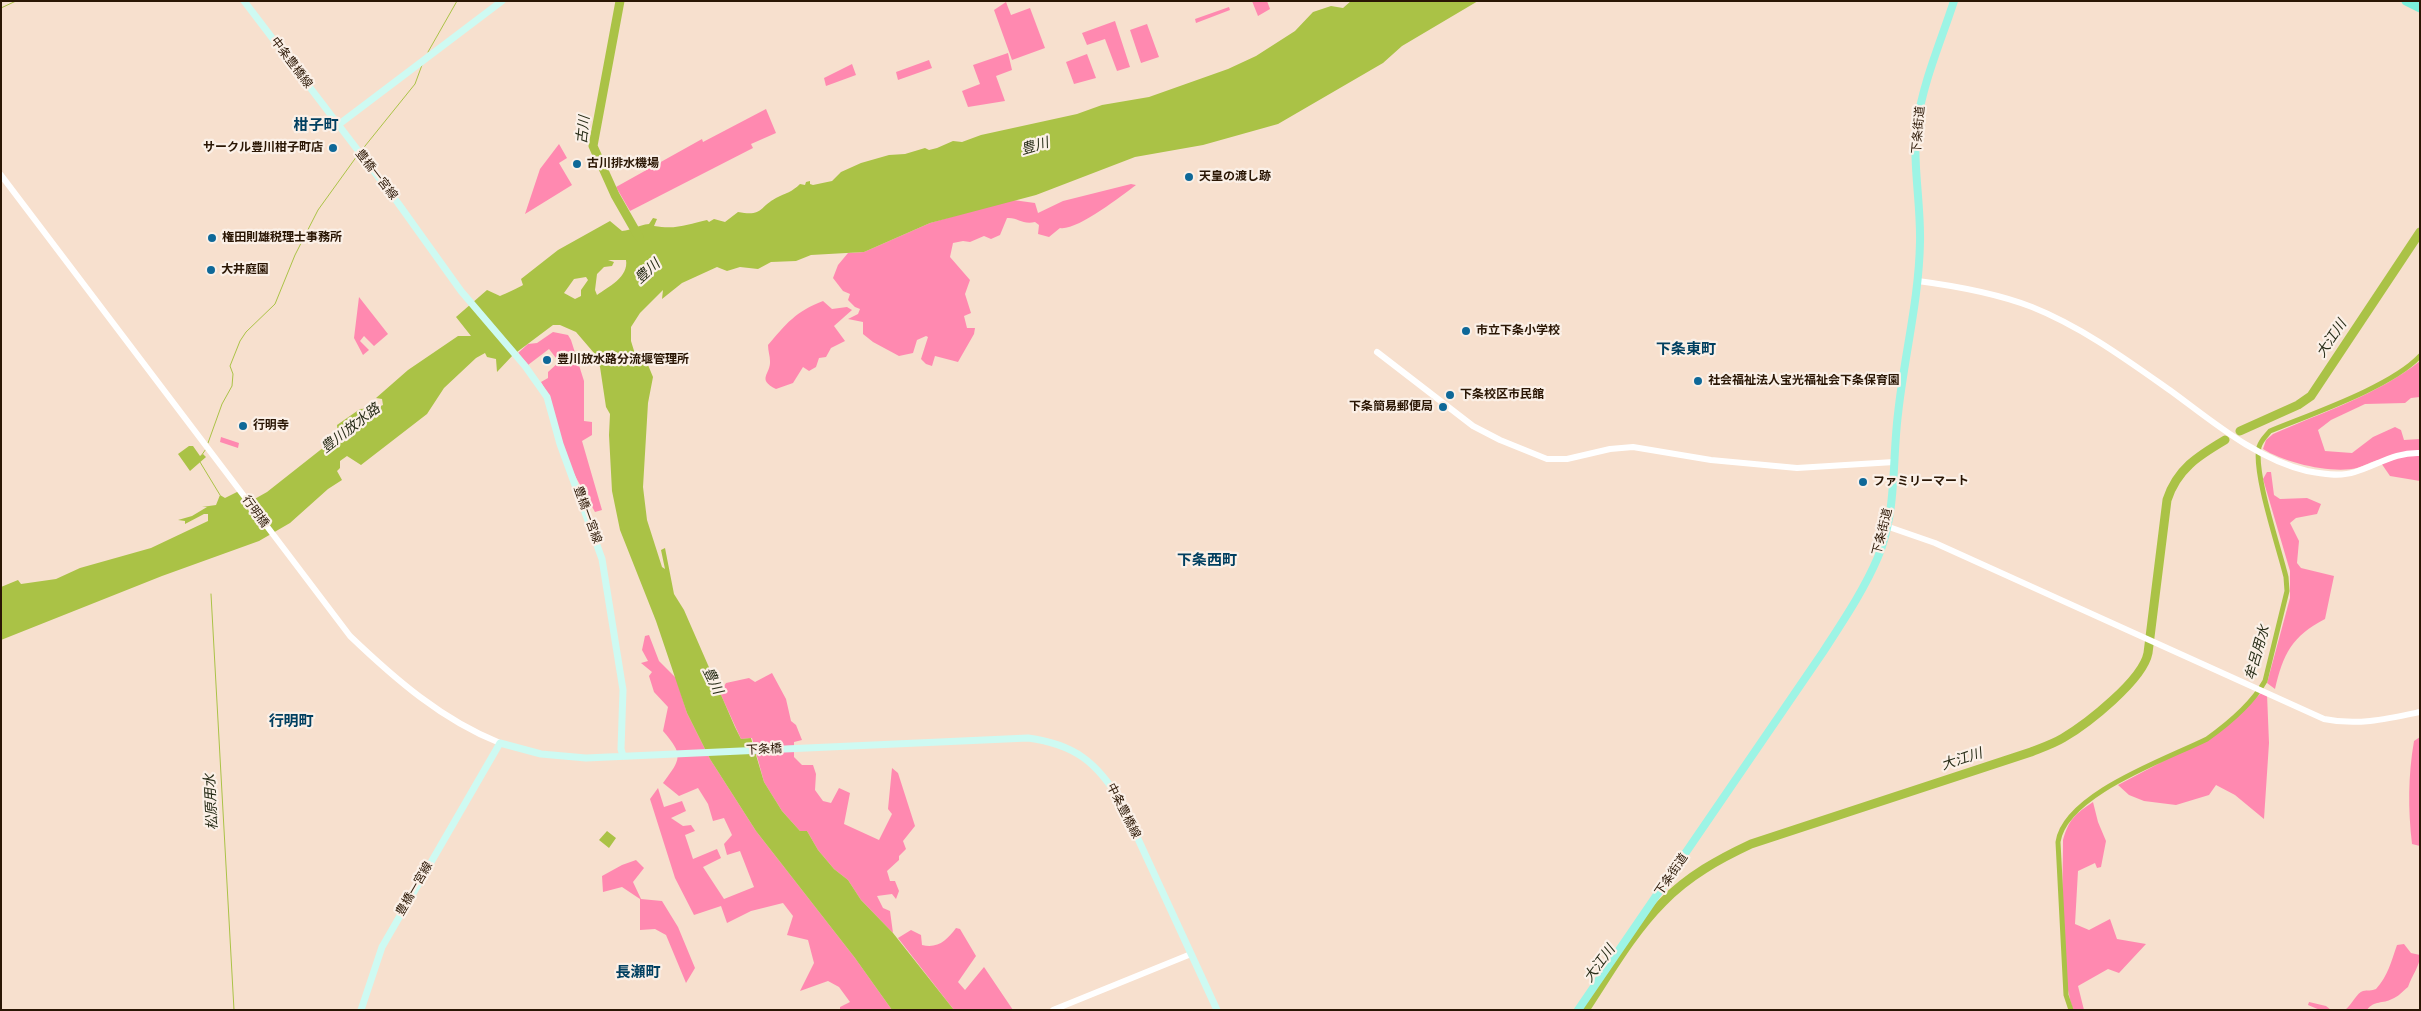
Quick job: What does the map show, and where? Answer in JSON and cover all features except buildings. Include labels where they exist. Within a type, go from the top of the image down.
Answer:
[{"type":"highway","points":[[2406,1],[2420,8]]},
{"type":"main road","name":"中条豊橋線","points":[[244,1],[338,125]]},
{"type":"main road","points":[[338,125],[502,1]]},
{"type":"main road","name":"下条街道","points":[[1578,1010],[1680,864],[1847,615],[1879,555],[1886,526],[1898,408],[1918,281],[1920,240],[1915,147],[1917,124],[1922,96],[1954,1]]},
{"type":"main road","name":"豊橋一宮線","points":[[338,125],[468,298],[524,366],[547,398],[560,444],[602,559],[623,690],[620,750],[623,756]]},
{"type":"main road","name":"中条豊橋線","points":[[905,743],[1028,738],[1058,744],[1085,758],[1108,780],[1121,802],[1217,1010]]},
{"type":"main road","points":[[500,743],[524,751],[554,756],[586,758],[623,756]]},
{"type":"main road","name":"豊橋一宮線","points":[[360,1010],[382,947],[500,743]]},
{"type":"main road","name":"下条橋","points":[[623,756],[905,743]]},
{"type":"street","name":"行明橋","points":[[1,176],[346,632],[382,667],[446,716],[500,743]]},
{"type":"street","points":[[1918,281],[1991,295],[2021,303],[2044,313],[2116,353],[2257,450],[2294,468],[2342,474],[2354,472],[2391,457],[2420,453]]},
{"type":"street","points":[[1377,352],[1473,426],[1500,440],[1547,459],[1567,459],[1610,448],[1634,447],[1711,460],[1797,468],[1894,462]]},
{"type":"street","points":[[1886,526],[1943,546],[2310,714],[2339,722],[2367,722],[2420,712]]},
{"type":"street","points":[[1053,1010],[1191,954]]},
{"type":"shaded area","points":[[1252,1],[1267,1],[1270,9],[1258,16]]},
{"type":"shaded area","points":[[1006,2],[1011,15],[1030,8],[1045,48],[1012,60],[994,10]]},
{"type":"shaded area","points":[[1229,7],[1230,10],[1196,23],[1195,19]]},
{"type":"shaded area","points":[[1115,21],[1130,67],[1117,71],[1105,39],[1087,45],[1082,33]]},
{"type":"shaded area","points":[[1147,24],[1159,57],[1141,63],[1130,30]]},
{"type":"shaded area","points":[[1008,53],[1012,70],[996,76],[1005,101],[968,107],[962,91],[980,84],[973,65]]},
{"type":"shaded area","points":[[1087,54],[1096,78],[1074,84],[1066,62]]},
{"type":"shaded area","points":[[929,60],[932,68],[898,80],[896,72]]},
{"type":"shaded area","points":[[852,64],[856,75],[826,86],[824,78]]},
{"type":"shaded area","points":[[766,109],[776,133],[751,144],[753,148],[630,211],[616,187],[702,139],[703,142]]},
{"type":"shaded area","points":[[559,144],[567,158],[559,163],[572,185],[525,214],[540,169]]},
{"type":"shaded area","points":[[1131,184],[1136,185],[1099,212],[1077,224],[1060,228],[1049,237],[1038,234],[1039,225],[1035,222],[1031,223],[1007,218],[1000,235],[991,239],[984,236],[970,242],[953,243],[950,257],[970,280],[965,294],[971,313],[964,316],[967,328],[975,328],[974,334],[958,362],[935,356],[932,366],[926,364],[921,359],[928,337],[926,336],[917,340],[913,353],[899,356],[873,342],[863,334],[863,322],[848,319],[858,314],[860,309],[848,300],[850,294],[843,291],[833,278],[838,265],[848,253],[864,252],[930,223],[999,203],[1013,200],[1035,203],[1038,213],[1063,201]]},
{"type":"shaded area","points":[[359,297],[388,334],[374,346],[364,336],[360,341],[369,350],[363,355],[354,338]]},
{"type":"shaded area","points":[[823,301],[832,309],[847,307],[852,310],[834,326],[845,341],[831,348],[826,357],[819,358],[816,367],[809,371],[803,367],[793,383],[776,389],[766,379],[770,366],[768,345],[786,324],[798,314]]},
{"type":"shaded area","points":[[553,332],[568,335],[584,381],[584,421],[592,422],[592,435],[582,441],[602,510],[595,512],[568,463],[546,391],[541,382],[548,378],[548,372],[559,362],[549,349],[528,365],[518,353],[528,344],[537,343]]},
{"type":"shaded area","points":[[2420,361],[2420,397],[2411,398],[2405,403],[2365,404],[2331,420],[2318,430],[2325,451],[2352,453],[2373,437],[2395,427],[2401,430],[2404,440],[2420,439],[2420,481],[2390,476],[2379,460],[2357,468],[2335,470],[2296,463],[2263,449],[2266,440],[2273,434],[2368,393],[2386,384]]},
{"type":"shaded area","points":[[221,437],[239,443],[238,448],[220,442]]},
{"type":"shaded area","points":[[2267,472],[2271,472],[2274,495],[2280,499],[2307,498],[2321,504],[2317,514],[2296,518],[2290,523],[2299,541],[2297,563],[2301,568],[2334,576],[2325,619],[2304,632],[2291,647],[2282,666],[2275,689],[2267,683],[2290,598],[2290,571],[2263,479]]},
{"type":"shaded area","points":[[649,635],[659,661],[676,678],[687,713],[710,759],[756,831],[855,958],[892,1010],[840,1010],[840,1007],[850,1002],[839,987],[828,981],[800,991],[814,963],[808,940],[787,935],[793,916],[783,903],[751,911],[727,923],[721,906],[694,915],[675,878],[650,799],[658,788],[664,807],[682,801],[686,811],[671,818],[683,826],[691,825],[695,831],[685,835],[693,859],[717,849],[721,858],[703,867],[724,899],[754,887],[740,851],[727,855],[724,844],[732,835],[724,818],[713,821],[708,804],[698,788],[679,796],[663,783],[674,768],[678,757],[670,739],[663,731],[668,707],[654,692],[649,676],[652,672],[641,663],[648,661],[642,650],[645,636]]},
{"type":"shaded area","points":[[772,673],[786,699],[791,721],[796,725],[802,740],[794,742],[794,757],[802,765],[813,765],[816,774],[815,790],[823,801],[831,803],[839,788],[850,793],[844,824],[879,840],[892,814],[888,809],[892,768],[898,773],[915,826],[903,841],[906,849],[899,856],[899,860],[887,871],[890,881],[895,881],[899,891],[896,899],[892,894],[877,896],[883,908],[890,911],[893,933],[861,900],[848,880],[834,869],[818,850],[807,831],[800,831],[782,811],[764,782],[752,738],[741,739],[720,693],[726,683],[749,678],[755,682]]},
{"type":"shaded area","points":[[2263,691],[2267,694],[2269,743],[2264,819],[2235,795],[2216,785],[2209,795],[2176,805],[2144,801],[2129,795],[2118,785],[2209,737],[2230,723]]},
{"type":"shaded area","points":[[2420,737],[2420,846],[2412,844],[2409,792],[2414,741]]},
{"type":"shaded area","points":[[2093,802],[2098,822],[2106,841],[2101,867],[2097,868],[2095,863],[2078,871],[2075,924],[2089,930],[2110,919],[2117,939],[2146,944],[2119,973],[2108,969],[2078,986],[2084,1010],[2073,1010],[2068,991],[2063,949],[2063,840],[2074,818]]},
{"type":"shaded area","points":[[636,860],[644,868],[633,882],[641,899],[662,901],[678,927],[695,968],[686,983],[666,935],[655,929],[640,930],[640,899],[622,887],[603,892],[602,876]]},
{"type":"shaded area","points":[[956,928],[960,929],[976,956],[958,982],[965,990],[984,967],[1013,1010],[954,1010],[898,938],[911,930],[921,935],[922,945],[933,946],[946,940]]},
{"type":"shaded area","points":[[2404,944],[2411,953],[2420,955],[2408,987],[2394,998],[2376,1003],[2367,1010],[2345,1010],[2361,992],[2376,989],[2386,974],[2397,945]]},
{"type":"shaded area","points":[[2309,1002],[2326,1006],[2331,1010],[2320,1010],[2308,1005]]},
{"type":"water","points":[[1351,1],[1478,1],[1402,46],[1383,63],[1278,124],[1203,145],[1135,157],[1036,195],[930,223],[864,252],[811,255],[796,261],[771,262],[758,269],[740,267],[727,271],[717,267],[682,283],[662,299],[663,290],[640,313],[631,327],[631,341],[635,354],[648,365],[653,377],[648,403],[643,487],[647,520],[662,567],[665,569],[661,550],[665,548],[674,594],[684,610],[735,727],[741,739],[751,738],[764,782],[782,811],[800,831],[807,831],[818,850],[834,869],[848,880],[861,900],[893,933],[954,1010],[892,1010],[855,958],[756,831],[710,759],[687,713],[656,621],[620,530],[612,491],[609,435],[610,414],[606,407],[600,367],[594,353],[576,332],[560,325],[553,325],[513,355],[497,372],[496,359],[487,357],[485,353],[476,358],[444,388],[427,414],[361,465],[347,456],[340,461],[340,468],[337,471],[342,480],[328,489],[290,523],[259,541],[162,576],[1,640],[1,587],[18,580],[21,584],[56,579],[80,568],[151,548],[208,521],[208,514],[204,514],[185,524],[185,521],[178,520],[192,516],[207,507],[202,507],[216,505],[220,495],[225,498],[241,490],[251,501],[267,492],[338,436],[337,425],[360,409],[376,408],[383,405],[382,399],[376,398],[408,370],[458,336],[471,336],[456,317],[487,290],[500,296],[523,285],[521,279],[558,250],[610,221],[622,231],[649,224],[653,218],[657,219],[654,226],[662,227],[682,226],[707,220],[709,222],[714,219],[725,222],[738,212],[757,212],[771,201],[792,191],[800,184],[805,185],[806,182],[810,181],[810,184],[813,185],[832,181],[841,172],[861,163],[925,148],[929,150],[953,141],[962,142],[981,135],[1077,114],[1102,105],[1149,97],[1228,69],[1256,56],[1295,31],[1313,12],[1331,6],[1343,8]],"holes":[[[608,260],[626,260],[626,266],[617,281],[597,295],[595,290],[597,274],[604,267],[612,266],[614,262]],[[586,277],[588,280],[581,290],[581,296],[575,299],[564,293],[574,279]]]},
{"type":"water","points":[[189,446],[193,446],[200,456],[203,454],[206,457],[190,471],[178,454]]},
{"type":"water","points":[[607,831],[616,838],[609,848],[599,840]]},
{"type":"waterway","points":[[1,8],[16,1]]},
{"type":"waterway","points":[[428,52],[457,1]]},
{"type":"waterway","name":"古川","points":[[620,1],[593,146],[615,195],[639,237]]},
{"type":"waterway","points":[[361,151],[415,84],[422,65]]},
{"type":"waterway","points":[[208,443],[222,404],[232,386],[233,374],[230,366],[240,341],[246,332],[275,304],[295,255],[318,210],[357,156]]},
{"type":"waterway","name":"大江川","points":[[2240,431],[2298,405],[2311,396],[2420,232]]},
{"type":"waterway","name":"牟呂用水","points":[[2071,1010],[2066,995],[2058,842],[2065,825],[2079,808],[2120,780],[2207,739],[2239,713],[2265,681],[2287,591],[2286,577],[2260,474],[2258,459],[2261,442],[2270,431],[2371,389],[2407,367],[2420,356]]},
{"type":"waterway","name":"大江川","points":[[1585,1010],[1621,954],[1652,914],[1683,884],[1716,862],[1751,844],[2047,746],[2073,731],[2113,700],[2136,676],[2144,664],[2148,653],[2167,500],[2171,489],[2190,464],[2225,440]]},
{"type":"waterway","points":[[201,456],[206,449]]},
{"type":"waterway","name":"松原用水","points":[[200,462],[220,495]]},
{"type":"waterway","name":"松原用水","points":[[211,594],[234,1010]]},
{"type":"place","name":"サークル豊川柑子町店","points":[[333,148]]},
{"type":"place","name":"古川排水機場","points":[[577,164]]},
{"type":"place","name":"天皇の渡し跡","points":[[1189,177]]},
{"type":"place","name":"権田則雄税理士事務所","points":[[212,238]]},
{"type":"place","name":"大井庭園","points":[[211,270]]},
{"type":"place","name":"市立下条小学校","points":[[1466,331]]},
{"type":"place","name":"豊川放水路分流堰管理所","points":[[547,360]]},
{"type":"place","name":"社会福祉法人宝光福祉会下条保育園","points":[[1698,381]]},
{"type":"place","name":"下条校区市民館","points":[[1450,395]]},
{"type":"place","name":"下条簡易郵便局","points":[[1443,407]]},
{"type":"place","name":"行明寺","points":[[243,426]]},
{"type":"place","name":"ファミリーマート","points":[[1863,482]]},
{"type":"district","name":"柑子町","points":[[316,126]]},
{"type":"district","name":"下条東町","points":[[1686,350]]},
{"type":"district","name":"下条西町","points":[[1207,561]]},
{"type":"district","name":"行明町","points":[[291,722]]},
{"type":"district","name":"長瀬町","points":[[638,973]]},
{"type":"water label","name":"豊川","points":[[1035,147]]},
{"type":"water label","name":"豊川","points":[[648,272]]},
{"type":"water label","name":"豊川放水路","points":[[351,429]]},
{"type":"water label","name":"豊川","points":[[712,681]]}]
